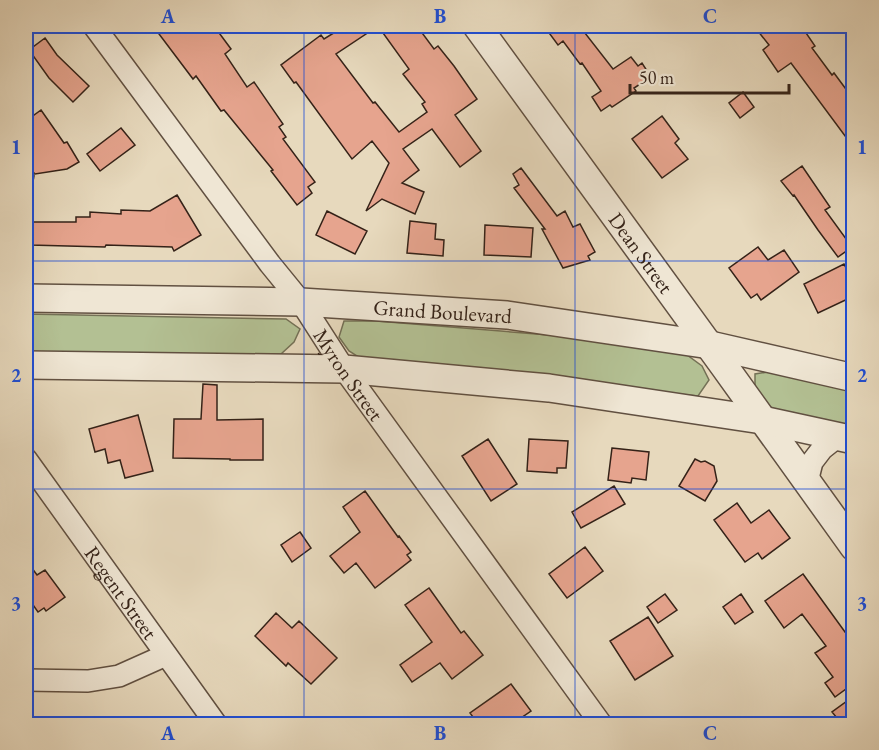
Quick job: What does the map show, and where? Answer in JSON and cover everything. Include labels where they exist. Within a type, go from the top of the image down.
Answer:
[{"type":"street","name":"Myron Street","points":[[94,26],[270,264],[301,302],[344,369],[601,724]]},
{"type":"street","name":"Dean Street","points":[[477,26],[854,547]]},
{"type":"street","name":"Grand Boulevard","points":[[26,298],[301,302],[507,315],[710,345],[854,378]]},
{"type":"street","points":[[26,365],[344,369],[549,388],[762,420],[845,439]]},
{"type":"street","points":[[807,482],[812,462],[822,448],[845,439]]},
{"type":"street","name":"Regent Street","points":[[26,459],[216,724]]},
{"type":"street","points":[[26,680],[88,681],[119,676],[166,655]]},
{"type":"green space","points":[[26,314],[286,319],[300,329],[294,342],[281,354],[26,352]]},
{"type":"green space","points":[[344,321],[376,321],[561,336],[687,355],[702,366],[709,380],[698,396],[368,363],[349,351],[339,337]]},
{"type":"green space","points":[[774,371],[853,388],[853,428],[770,411],[755,390],[755,374]]},
{"type":"building","points":[[153,26],[214,26],[231,49],[225,54],[247,87],[254,82],[283,124],[279,127],[286,137],[283,139],[315,182],[308,187],[312,193],[297,205],[271,171],[273,170],[224,110],[221,111],[196,76],[193,79]]},
{"type":"building","points":[[345,26],[378,26],[417,26],[434,49],[438,46],[477,99],[455,115],[481,151],[460,167],[432,129],[403,149],[419,170],[402,183],[424,192],[415,214],[382,199],[366,211],[389,163],[372,141],[352,159],[281,65],[321,35],[324,39]],"holes":[[[378,26],[409,69],[403,74],[425,102],[422,104],[427,112],[399,132],[375,102],[373,103],[336,54]]]},
{"type":"building","points":[[544,26],[584,26],[581,28],[613,69],[631,57],[638,66],[642,63],[651,77],[634,88],[636,91],[612,107],[610,105],[601,111],[592,97],[601,91],[582,63],[580,64],[563,41],[558,45]]},
{"type":"building","points":[[754,26],[793,26],[797,31],[802,27],[815,46],[812,48],[854,100],[854,148],[791,63],[778,72],[763,50],[769,45]]},
{"type":"building","points":[[45,38],[57,55],[89,86],[73,102],[49,78],[29,50]]},
{"type":"building","points":[[743,92],[754,107],[740,118],[729,103]]},
{"type":"building","points":[[41,110],[64,143],[67,142],[79,162],[67,169],[35,174],[30,169],[26,121]]},
{"type":"building","points":[[662,116],[679,139],[675,143],[688,159],[662,178],[632,139]]},
{"type":"building","points":[[121,128],[135,145],[100,171],[87,154]]},
{"type":"building","points":[[802,166],[830,207],[825,210],[852,247],[838,257],[794,195],[781,181]]},
{"type":"building","points":[[521,168],[557,216],[565,211],[573,227],[580,224],[595,252],[588,256],[590,260],[563,268],[542,229],[545,229],[514,188],[519,185],[513,174]]},
{"type":"building","points":[[177,195],[201,235],[174,251],[172,247],[30,245],[26,243],[26,222],[76,222],[76,217],[90,217],[90,212],[121,214],[121,210],[150,211]]},
{"type":"building","points":[[327,211],[367,231],[355,254],[316,235]]},
{"type":"building","points":[[410,221],[436,224],[435,239],[444,240],[443,256],[407,253]]},
{"type":"building","points":[[485,225],[533,228],[531,257],[484,255]]},
{"type":"building","points":[[758,247],[768,260],[784,250],[799,272],[761,300],[757,294],[751,298],[729,268]]},
{"type":"building","points":[[844,264],[854,284],[854,296],[818,313],[804,284]]},
{"type":"building","points":[[203,384],[217,385],[217,420],[263,419],[263,460],[173,458],[174,419],[201,419]]},
{"type":"building","points":[[138,415],[153,471],[125,478],[120,460],[108,463],[105,449],[95,452],[89,429]]},
{"type":"building","points":[[488,439],[517,484],[491,501],[462,456]]},
{"type":"building","points":[[529,439],[568,441],[566,468],[557,468],[557,473],[527,471]]},
{"type":"building","points":[[612,448],[649,452],[646,480],[632,478],[631,483],[608,480]]},
{"type":"building","points":[[695,459],[714,466],[717,481],[705,501],[679,486]]},
{"type":"building","points":[[614,486],[625,504],[581,528],[572,512]]},
{"type":"building","points":[[365,491],[411,552],[407,555],[411,560],[375,588],[356,563],[344,573],[330,556],[360,532],[343,507]]},
{"type":"building","points":[[737,503],[751,523],[769,510],[790,538],[762,559],[758,553],[745,562],[714,520]]},
{"type":"building","points":[[300,532],[311,548],[292,562],[281,545]]},
{"type":"building","points":[[585,547],[603,571],[567,598],[549,574]]},
{"type":"building","points":[[26,560],[37,575],[45,570],[65,597],[46,611],[44,608],[38,612],[26,595]]},
{"type":"building","points":[[803,574],[854,641],[854,666],[846,671],[854,683],[835,697],[825,683],[833,677],[815,653],[826,646],[802,614],[784,628],[765,601]]},
{"type":"building","points":[[429,588],[461,633],[464,631],[483,655],[452,679],[440,663],[412,682],[400,665],[432,642],[405,605]]},
{"type":"building","points":[[665,594],[677,610],[658,623],[647,607]]},
{"type":"building","points":[[741,594],[753,612],[735,624],[723,607]]},
{"type":"building","points":[[276,613],[292,628],[299,621],[337,658],[311,684],[288,663],[286,666],[255,636]]},
{"type":"building","points":[[648,617],[673,656],[635,680],[610,641]]},
{"type":"building","points":[[511,684],[531,711],[512,724],[478,724],[470,713]]},
{"type":"building","points":[[854,696],[854,716],[842,724],[832,712]]}]
